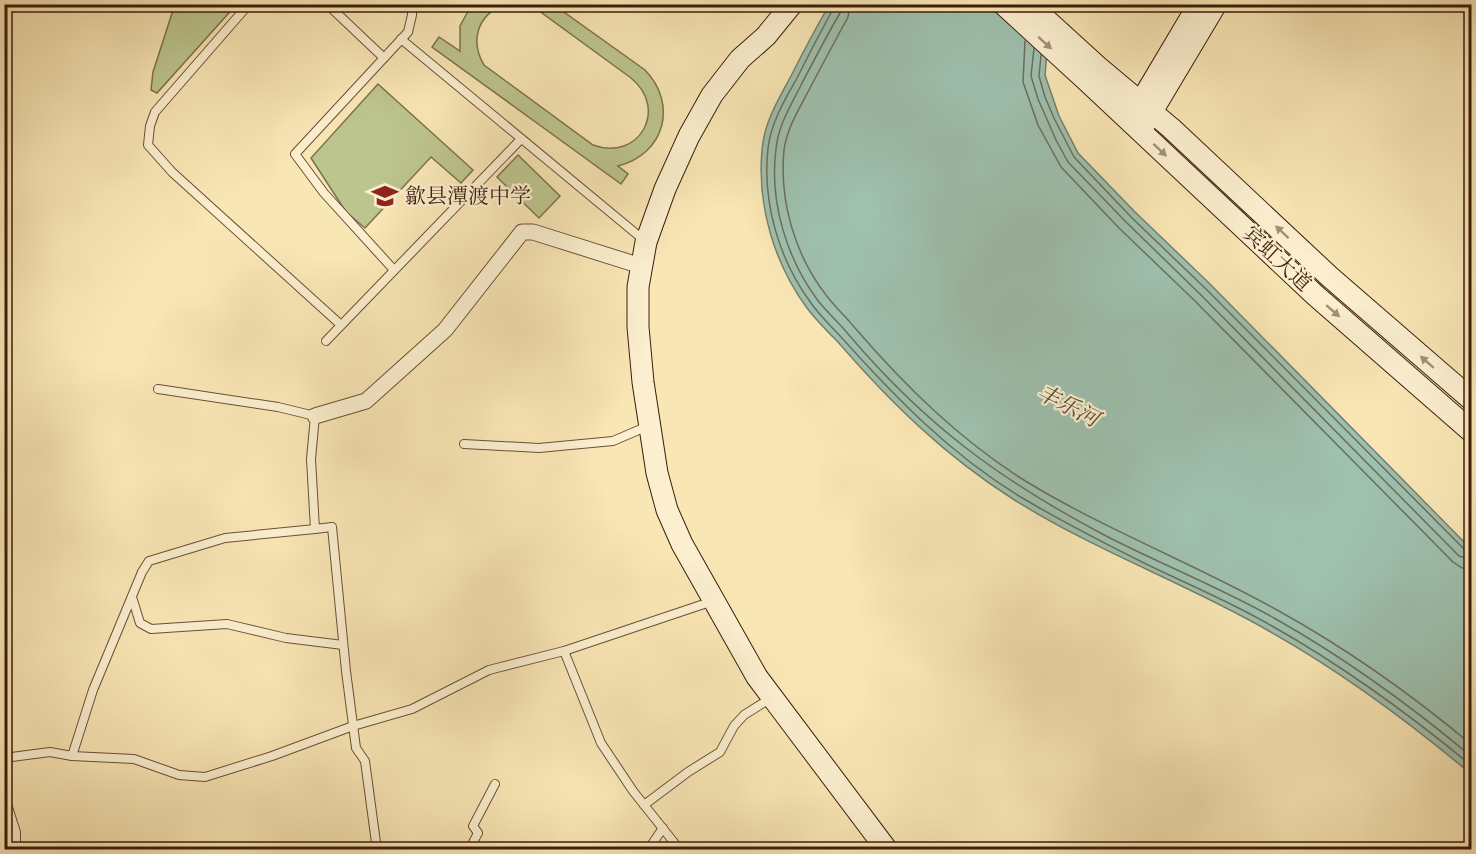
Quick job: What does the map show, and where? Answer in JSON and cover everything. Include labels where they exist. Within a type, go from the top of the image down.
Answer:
[{"type":"street","points":[[792,4],[766,36],[740,59],[706,105],[664,189],[646,242],[641,267],[637,307],[638,327],[657,473],[667,510],[682,544],[757,677],[877,846]]},
{"type":"street","points":[[1003,4],[1092,74]]},
{"type":"street","points":[[1029,4],[1092,74]]},
{"type":"street","points":[[1135,127],[1199,4]]},
{"type":"street","points":[[1146,107],[1216,4]]},
{"type":"street","name":"宾虹大道","points":[[1092,74],[1146,107],[1330,277],[1472,400]]},
{"type":"street","name":"宾虹大道","points":[[1092,74],[1135,127],[1315,295],[1472,432]]},
{"type":"street","points":[[315,416],[366,400],[445,330],[522,232],[533,232],[641,267]]},
{"type":"lane","points":[[249,4],[155,112],[150,126],[148,145],[172,171],[341,325]]},
{"type":"lane","points":[[327,4],[384,58]]},
{"type":"lane","points":[[394,270],[324,194],[295,154],[408,32],[412,4]]},
{"type":"lane","points":[[401,39],[646,242]]},
{"type":"lane","points":[[326,341],[521,139]]},
{"type":"lane","points":[[158,389],[278,407],[315,416],[311,459],[315,529]]},
{"type":"lane","points":[[464,444],[539,448],[613,441],[649,425]]},
{"type":"lane","points":[[72,756],[93,690],[142,572],[149,561],[225,538],[332,527],[342,645],[356,748],[365,761],[377,849]]},
{"type":"lane","points":[[132,597],[140,623],[151,629],[227,624],[286,638],[342,645]]},
{"type":"lane","points":[[4,758],[50,752],[72,756],[134,759],[179,775],[205,777],[272,756],[353,726],[412,710],[489,670],[564,651],[714,600]]},
{"type":"lane","points":[[564,651],[601,743],[644,805],[680,849]]},
{"type":"lane","points":[[644,805],[688,772],[720,752],[734,726],[744,715],[772,697]]},
{"type":"lane","points":[[469,849],[478,833],[473,826],[495,784]]},
{"type":"lane","points":[[4,795],[16,832],[16,849]]},
{"type":"lane","points":[[648,849],[663,828]]},
{"type":"green space","points":[[175,4],[236,5],[157,93],[151,90],[153,72]]},
{"type":"green space","points":[[472,4],[503,5],[487,16],[478,30],[477,47],[484,65],[593,145],[609,148],[624,146],[635,139],[643,130],[648,117],[648,104],[642,90],[631,78],[535,8],[527,5],[554,5],[645,70],[655,83],[661,98],[662,126],[647,151],[634,160],[618,166],[628,174],[621,184],[432,47],[439,37],[460,51],[460,26]]},
{"type":"green space","points":[[378,84],[473,170],[461,183],[431,157],[365,228],[346,212],[311,158]]},
{"type":"green space","points":[[518,155],[560,196],[539,218],[497,177]]},
{"type":"water","name":"丰乐河","points":[[829,5],[1051,5],[1045,75],[1059,116],[1078,153],[1471,549],[1471,774],[1374,698],[1296,647],[1206,597],[1044,518],[988,482],[941,446],[898,407],[814,317],[795,291],[785,272],[770,233],[762,192],[762,150],[772,112]]},
{"type":"waterway","points":[[4,17],[21,4]]},
{"type":"place","name":"歙县潭渡中学","points":[[385,196]]}]
